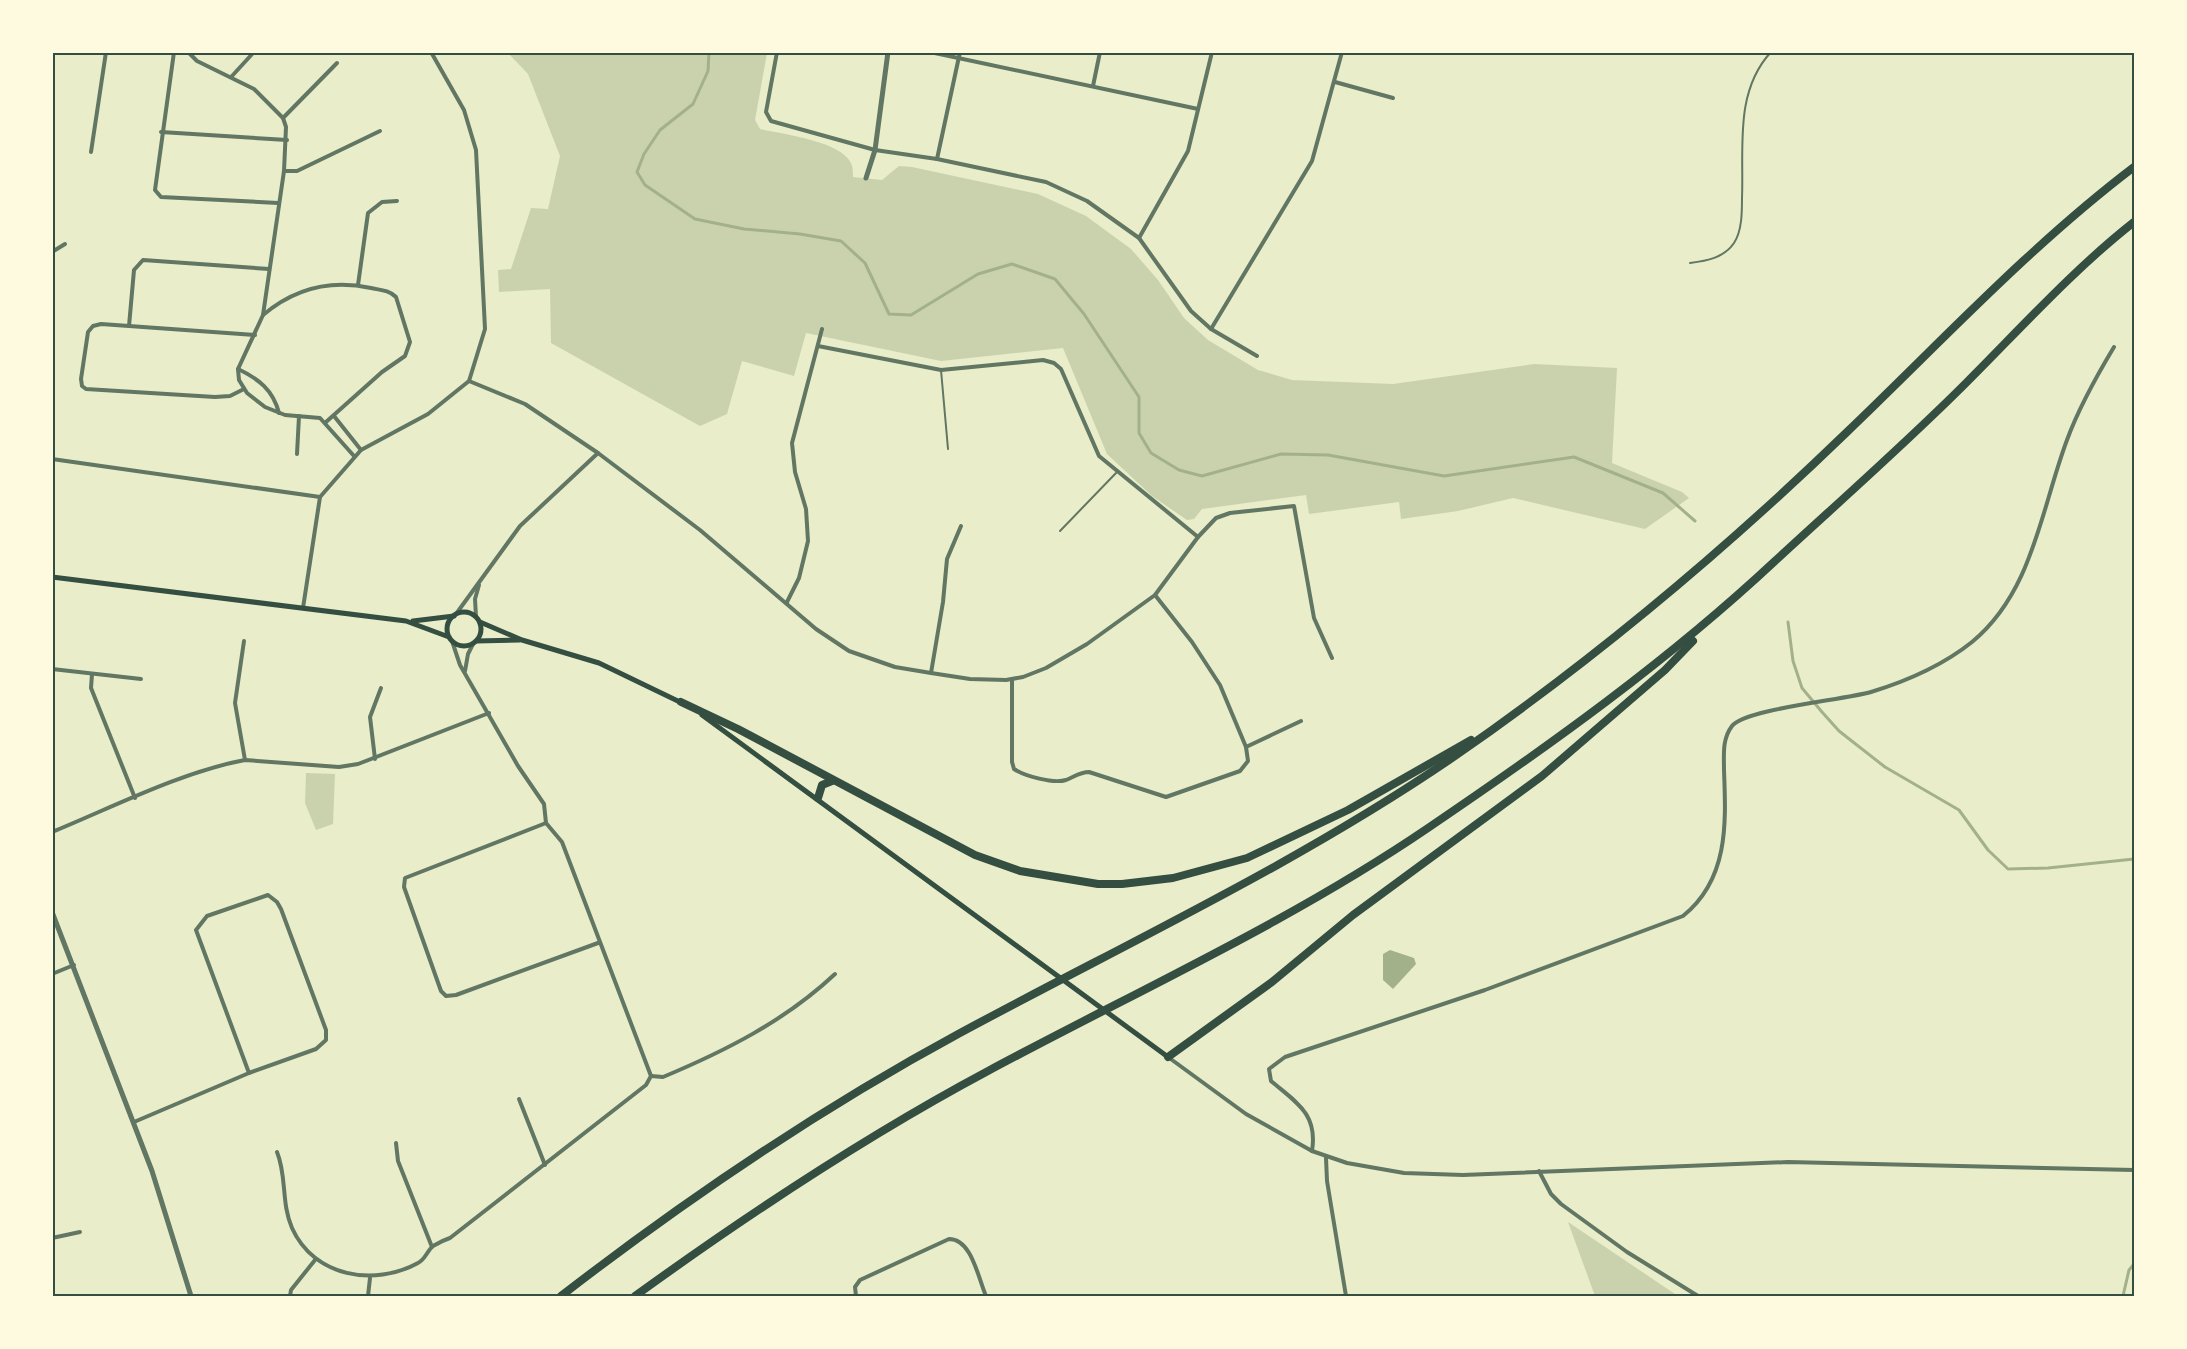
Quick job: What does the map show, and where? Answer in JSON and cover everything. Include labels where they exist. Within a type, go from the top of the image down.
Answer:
[{"type":"highway","points":[[561,1296],[675,1213],[863,1090],[957,1035],[1306,849],[1403,790],[1497,727],[1635,622],[1734,537],[1850,430],[2030,253],[2134,167]]},
{"type":"highway","points":[[635,1296],[699,1250],[814,1176],[982,1074],[1289,912],[1425,830],[1589,715],[1681,645],[1727,605],[1964,386],[2051,295],[2134,222]]},
{"type":"highway","points":[[1168,1057],[1272,982],[1353,915],[1542,776],[1665,670],[1727,605]]},
{"type":"highway","points":[[681,702],[738,729],[948,842],[1001,865],[1074,882],[1122,884],[1173,878],[1247,858],[1348,810],[1433,760],[1497,727]]},
{"type":"highway","points":[[818,798],[822,785],[832,781]]},
{"type":"main road","points":[[52,577],[405,621],[466,612],[522,640],[599,663],[681,702],[721,728],[1168,1057]]},
{"type":"main road","points":[[451,639],[448,626],[455,615]]},
{"type":"main road","points":[[475,642],[481,632],[478,620]]},
{"type":"main road","points":[[405,621],[451,639],[462,646],[475,642],[522,640]]},
{"type":"street","points":[[91,152],[106,52]]},
{"type":"street","points":[[174,52],[154,190],[161,197],[278,203]]},
{"type":"street","points":[[188,52],[197,61],[232,76],[254,89],[283,118],[287,140],[263,315],[238,369],[239,380],[244,388],[265,407],[279,413],[320,418],[326,422],[354,456]]},
{"type":"street","points":[[232,76],[254,52]]},
{"type":"street","points":[[303,608],[320,497],[361,450],[428,414],[469,381],[485,329],[476,150],[464,110],[431,52]]},
{"type":"street","points":[[777,52],[766,112],[771,121],[875,150],[937,159],[1046,182],[1087,201],[1139,238],[1191,311],[1210,329],[1257,357]]},
{"type":"street","points":[[866,178],[875,150],[888,52]]},
{"type":"street","points":[[930,52],[1198,109]]},
{"type":"street","points":[[937,159],[960,52]]},
{"type":"street","points":[[1093,86],[1100,52]]},
{"type":"street","points":[[1139,238],[1188,151],[1212,52]]},
{"type":"street","points":[[1210,329],[1312,160],[1342,52]]},
{"type":"street","points":[[283,118],[337,63]]},
{"type":"street","points":[[1335,82],[1393,98]]},
{"type":"street","points":[[284,171],[297,171],[380,131]]},
{"type":"street","points":[[161,132],[287,140]]},
{"type":"street","points":[[358,285],[368,213],[382,202],[397,201]]},
{"type":"street","points":[[52,252],[65,244]]},
{"type":"street","points":[[129,326],[134,270],[143,260],[269,269]]},
{"type":"street","points":[[263,315],[305,289],[335,284],[358,285],[391,292],[396,297],[410,342],[409,349],[405,356],[382,372],[326,422]]},
{"type":"street","points":[[244,388],[230,396],[215,398],[97,392],[82,386],[82,362],[88,332],[93,326],[129,326],[255,335]]},
{"type":"street","points":[[787,602],[799,578],[808,541],[806,509],[795,472],[792,443],[822,329]]},
{"type":"street","points":[[818,346],[941,370],[1043,360],[1054,363],[1061,369],[1099,456],[1116,473],[1198,537]]},
{"type":"street","points":[[1312,1151],[1315,1137],[1309,1117],[1295,1100],[1271,1082],[1269,1069],[1276,1063],[1285,1057],[1485,990],[1683,916],[1696,906],[1707,891],[1721,856],[1726,831],[1724,743],[1731,727],[1744,717],[1756,713],[1871,692],[1934,667],[1974,640],[1991,623],[2012,594],[2027,565],[2078,412],[2114,347]]},
{"type":"street","points":[[238,369],[256,377],[272,393],[279,413]]},
{"type":"street","points":[[469,381],[525,405],[598,453],[700,530],[816,629],[849,651],[896,667],[970,679],[1012,679],[1056,662],[1155,596],[1198,537],[1216,518],[1230,513],[1294,506],[1314,618],[1332,658]]},
{"type":"street","points":[[297,454],[299,416]]},
{"type":"street","points":[[334,416],[361,450]]},
{"type":"street","points":[[455,615],[520,526],[598,453]]},
{"type":"street","points":[[52,459],[320,497]]},
{"type":"street","points":[[931,673],[943,602],[947,559],[961,526]]},
{"type":"street","points":[[478,620],[475,599],[480,581]]},
{"type":"street","points":[[1012,679],[1012,762],[1014,769],[1022,774],[1064,781],[1081,772],[1089,772],[1166,797],[1240,771],[1248,761],[1246,747],[1220,685],[1192,642],[1155,596]]},
{"type":"street","points":[[451,639],[465,674],[518,766],[544,804],[546,823],[562,842],[598,943],[651,1076]]},
{"type":"street","points":[[244,642],[235,703],[245,760]]},
{"type":"street","points":[[465,674],[465,664],[475,642]]},
{"type":"street","points":[[52,669],[141,678]]},
{"type":"street","points":[[92,674],[91,688],[135,798]]},
{"type":"street","points":[[375,759],[370,717],[381,687]]},
{"type":"street","points":[[52,832],[200,772],[245,760],[339,767],[375,759],[489,713]]},
{"type":"street","points":[[1246,747],[1301,721]]},
{"type":"street","points":[[546,823],[405,878],[404,887],[441,992],[446,996],[456,995],[598,943]]},
{"type":"street","points":[[134,1122],[249,1073],[316,1049],[323,1044],[327,1036],[281,909],[278,902],[268,895],[207,916],[196,930],[249,1073]]},
{"type":"street","points":[[52,912],[134,1122],[177,1245],[191,1296]]},
{"type":"street","points":[[52,974],[74,965]]},
{"type":"street","points":[[651,1076],[663,1077],[741,1042],[808,999],[835,974]]},
{"type":"street","points":[[1168,1057],[1245,1114],[1326,1158],[1372,1168],[1428,1175],[1788,1162],[2134,1170]]},
{"type":"street","points":[[277,1152],[284,1168],[283,1194],[292,1228],[315,1260],[357,1276],[370,1278],[390,1276],[421,1262],[432,1247],[450,1238],[545,1165],[646,1085],[651,1076]]},
{"type":"street","points":[[519,1099],[545,1165]]},
{"type":"street","points":[[396,1143],[398,1161],[432,1247]]},
{"type":"street","points":[[1326,1158],[1327,1180],[1346,1296]]},
{"type":"street","points":[[1539,1170],[1551,1194],[1561,1204],[1627,1252],[1698,1296]]},
{"type":"street","points":[[52,1238],[80,1232]]},
{"type":"street","points":[[856,1296],[855,1287],[860,1280],[949,1239],[957,1239],[965,1245],[986,1296]]},
{"type":"street","points":[[290,1296],[291,1290],[315,1260]]},
{"type":"street","points":[[368,1296],[370,1278]]},
{"type":"lane","points":[[1690,263],[1711,260],[1724,253],[1735,242],[1742,209],[1741,153],[1746,104],[1756,72],[1771,52]]},
{"type":"lane","points":[[941,370],[948,450]]},
{"type":"lane","points":[[1060,531],[1116,473]]},
{"type":"shaded area","points":[[508,53],[767,53],[755,120],[760,129],[810,140],[836,149],[851,163],[853,177],[882,180],[899,166],[912,167],[1038,194],[1086,216],[1131,249],[1158,280],[1184,318],[1208,340],[1258,370],[1292,380],[1393,384],[1534,364],[1617,368],[1612,463],[1682,492],[1689,498],[1645,529],[1513,498],[1458,511],[1401,519],[1399,502],[1309,514],[1306,495],[1202,509],[1194,519],[1187,520],[1152,496],[1107,454],[1063,348],[941,361],[806,333],[794,376],[742,361],[727,414],[700,426],[551,343],[550,289],[499,292],[498,270],[511,269],[531,208],[548,209],[560,156],[528,74]]},
{"type":"shaded area","points":[[306,773],[335,774],[333,824],[316,830],[305,803]]},
{"type":"shaded area","points":[[1390,950],[1414,958],[1416,964],[1393,989],[1383,980],[1383,954]]},
{"type":"shaded area","points":[[1568,1222],[1678,1296],[1595,1296]]},
{"type":"waterway","points":[[709,52],[708,71],[693,104],[660,130],[644,154],[637,172],[645,185],[695,219],[744,229],[800,234],[841,241],[865,263],[889,314],[911,315],[978,274],[1012,264],[1055,279],[1084,314],[1139,397],[1139,433],[1151,453],[1179,470],[1202,476],[1281,454],[1328,455],[1444,476],[1574,457],[1663,493],[1695,521]]},
{"type":"waterway","points":[[1788,622],[1793,661],[1802,688],[1822,712],[1839,731],[1885,767],[1959,810],[1988,850],[2008,869],[2048,868],[2134,859]]},
{"type":"waterway","points":[[2123,1296],[2129,1270],[2134,1264]]}]
